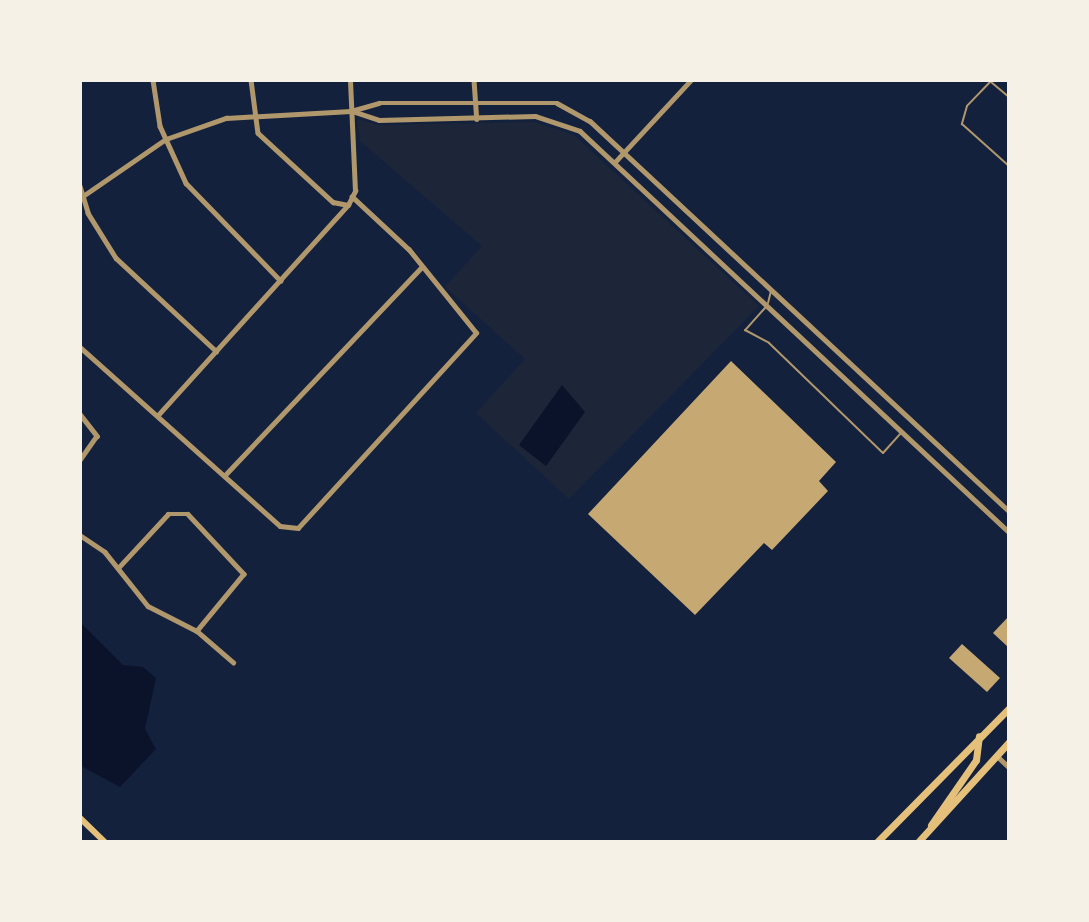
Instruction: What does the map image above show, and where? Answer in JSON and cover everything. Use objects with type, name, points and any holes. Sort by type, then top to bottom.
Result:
[{"type":"main road","points":[[877,842],[1009,708]]},
{"type":"main road","points":[[930,829],[976,760],[979,736]]},
{"type":"main road","points":[[918,842],[1009,742]]},
{"type":"main road","points":[[80,818],[105,842]]},
{"type":"street","points":[[153,80],[166,139],[201,203],[281,281]]},
{"type":"street","points":[[251,80],[254,116],[264,140],[333,202],[348,205]]},
{"type":"street","points":[[159,414],[348,205],[352,197],[350,80]]},
{"type":"street","points":[[474,80],[477,119]]},
{"type":"street","points":[[615,162],[691,80]]},
{"type":"street","points":[[82,198],[166,139],[226,118],[351,111],[379,103],[475,100],[557,103],[590,121],[1009,511]]},
{"type":"street","points":[[351,111],[379,120],[561,122],[615,162],[1009,532]]},
{"type":"street","points":[[80,186],[82,198],[116,258],[216,351]]},
{"type":"street","points":[[80,347],[159,414],[280,526],[304,523],[474,339],[471,320],[352,197]]},
{"type":"street","points":[[225,475],[422,267]]},
{"type":"street","points":[[80,414],[97,436],[80,460]]},
{"type":"street","points":[[119,567],[168,514],[188,514],[244,574],[197,631]]},
{"type":"street","points":[[80,535],[119,567],[148,606],[197,631],[233,662]]},
{"type":"street","points":[[996,756],[1009,767]]},
{"type":"lane","points":[[1009,97],[992,81],[968,106],[962,124],[1009,166]]},
{"type":"lane","points":[[771,291],[767,306],[745,330],[769,343],[883,453],[902,432]]},
{"type":"shaded area","points":[[357,119],[379,125],[534,122],[574,135],[759,306],[569,499],[476,413],[525,359],[445,287],[482,246],[360,141]]},
{"type":"shaded area","points":[[562,385],[585,412],[546,466],[519,445]]},
{"type":"shaded area","points":[[81,623],[123,665],[143,667],[156,678],[145,729],[156,749],[120,787],[81,766]]},
{"type":"building","points":[[731,361],[836,462],[819,481],[828,491],[772,550],[764,543],[695,615],[588,514]]},
{"type":"building","points":[[1009,616],[1009,648],[993,633]]},
{"type":"building","points":[[962,644],[1000,678],[987,692],[949,658]]}]
